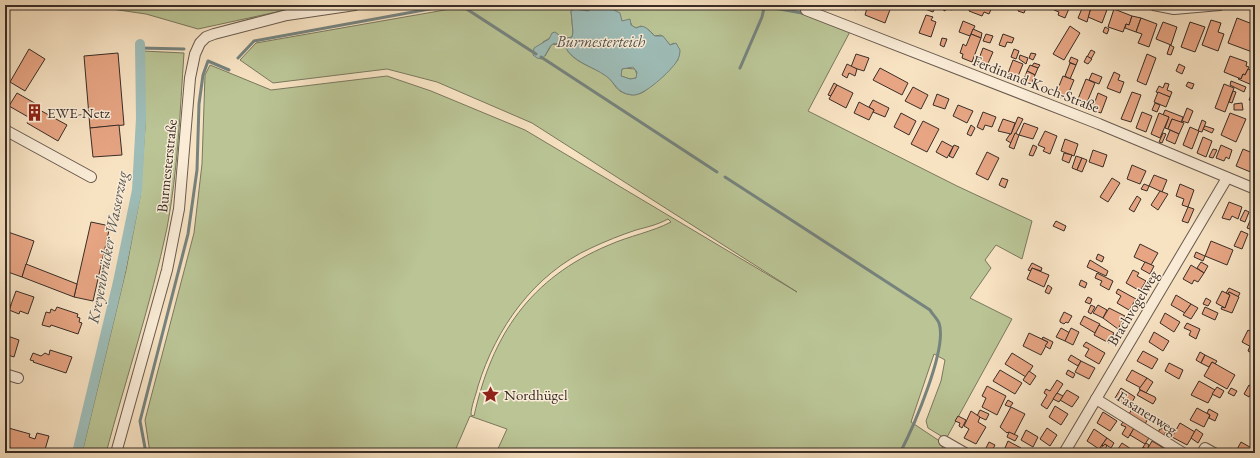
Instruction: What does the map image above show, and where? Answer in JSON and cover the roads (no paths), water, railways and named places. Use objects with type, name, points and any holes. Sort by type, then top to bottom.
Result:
[{"type":"street","name":"Burmesterstraße","points":[[118,451],[172,247],[179,209],[190,78],[195,54],[200,43],[206,37],[214,34],[287,15],[355,5]]},
{"type":"street","points":[[1154,5],[1174,9],[1220,5]]},
{"type":"street","name":"Ferdinand-Koch-Straße","points":[[806,10],[1098,124],[1227,178],[1255,188]]},
{"type":"street","points":[[5,130],[91,177]]},
{"type":"street","name":"Brachvogelweg","points":[[1064,453],[1227,178]]},
{"type":"street","points":[[5,374],[18,378]]},
{"type":"street","name":"Fasanenweg","points":[[1096,399],[1183,453]]},
{"type":"street","points":[[944,441],[965,453]]},
{"type":"street","points":[[1202,453],[1205,448],[1214,453]]},
{"type":"water","name":"Burmesterteich","points":[[595,7],[606,9],[608,7],[620,13],[622,21],[630,19],[631,25],[636,28],[642,26],[645,27],[655,36],[663,36],[670,45],[676,43],[680,50],[678,60],[669,71],[649,88],[637,95],[632,95],[619,90],[601,72],[577,60],[565,46],[556,43],[553,44],[550,46],[542,59],[533,55],[534,48],[549,39],[552,33],[555,32],[564,39],[572,37],[571,11],[574,9],[588,11]],"holes":[[[633,67],[637,72],[636,78],[630,79],[621,76],[622,69]]]},
{"type":"waterway","points":[[238,58],[254,41],[435,8],[478,5]]},
{"type":"waterway","points":[[740,68],[762,17],[764,8],[757,5]]},
{"type":"waterway","points":[[462,6],[536,54]]},
{"type":"waterway","points":[[774,8],[802,13]]},
{"type":"waterway","name":"Kreyenbrücker Wasserzug","points":[[77,453],[118,282],[137,190],[141,118],[140,44]]},
{"type":"waterway","points":[[140,48],[184,49]]},
{"type":"waterway","points":[[541,57],[717,172]]},
{"type":"waterway","points":[[146,453],[140,421],[188,234],[197,170],[199,104],[203,75],[208,61],[229,70]]},
{"type":"waterway","points":[[725,177],[930,310],[937,319],[939,323],[940,335],[939,350],[934,369],[913,426],[900,453]]},
{"type":"place","name":"EWE-Netz","points":[[34,113]]},
{"type":"place","name":"Nordhügel","points":[[491,395]]}]
